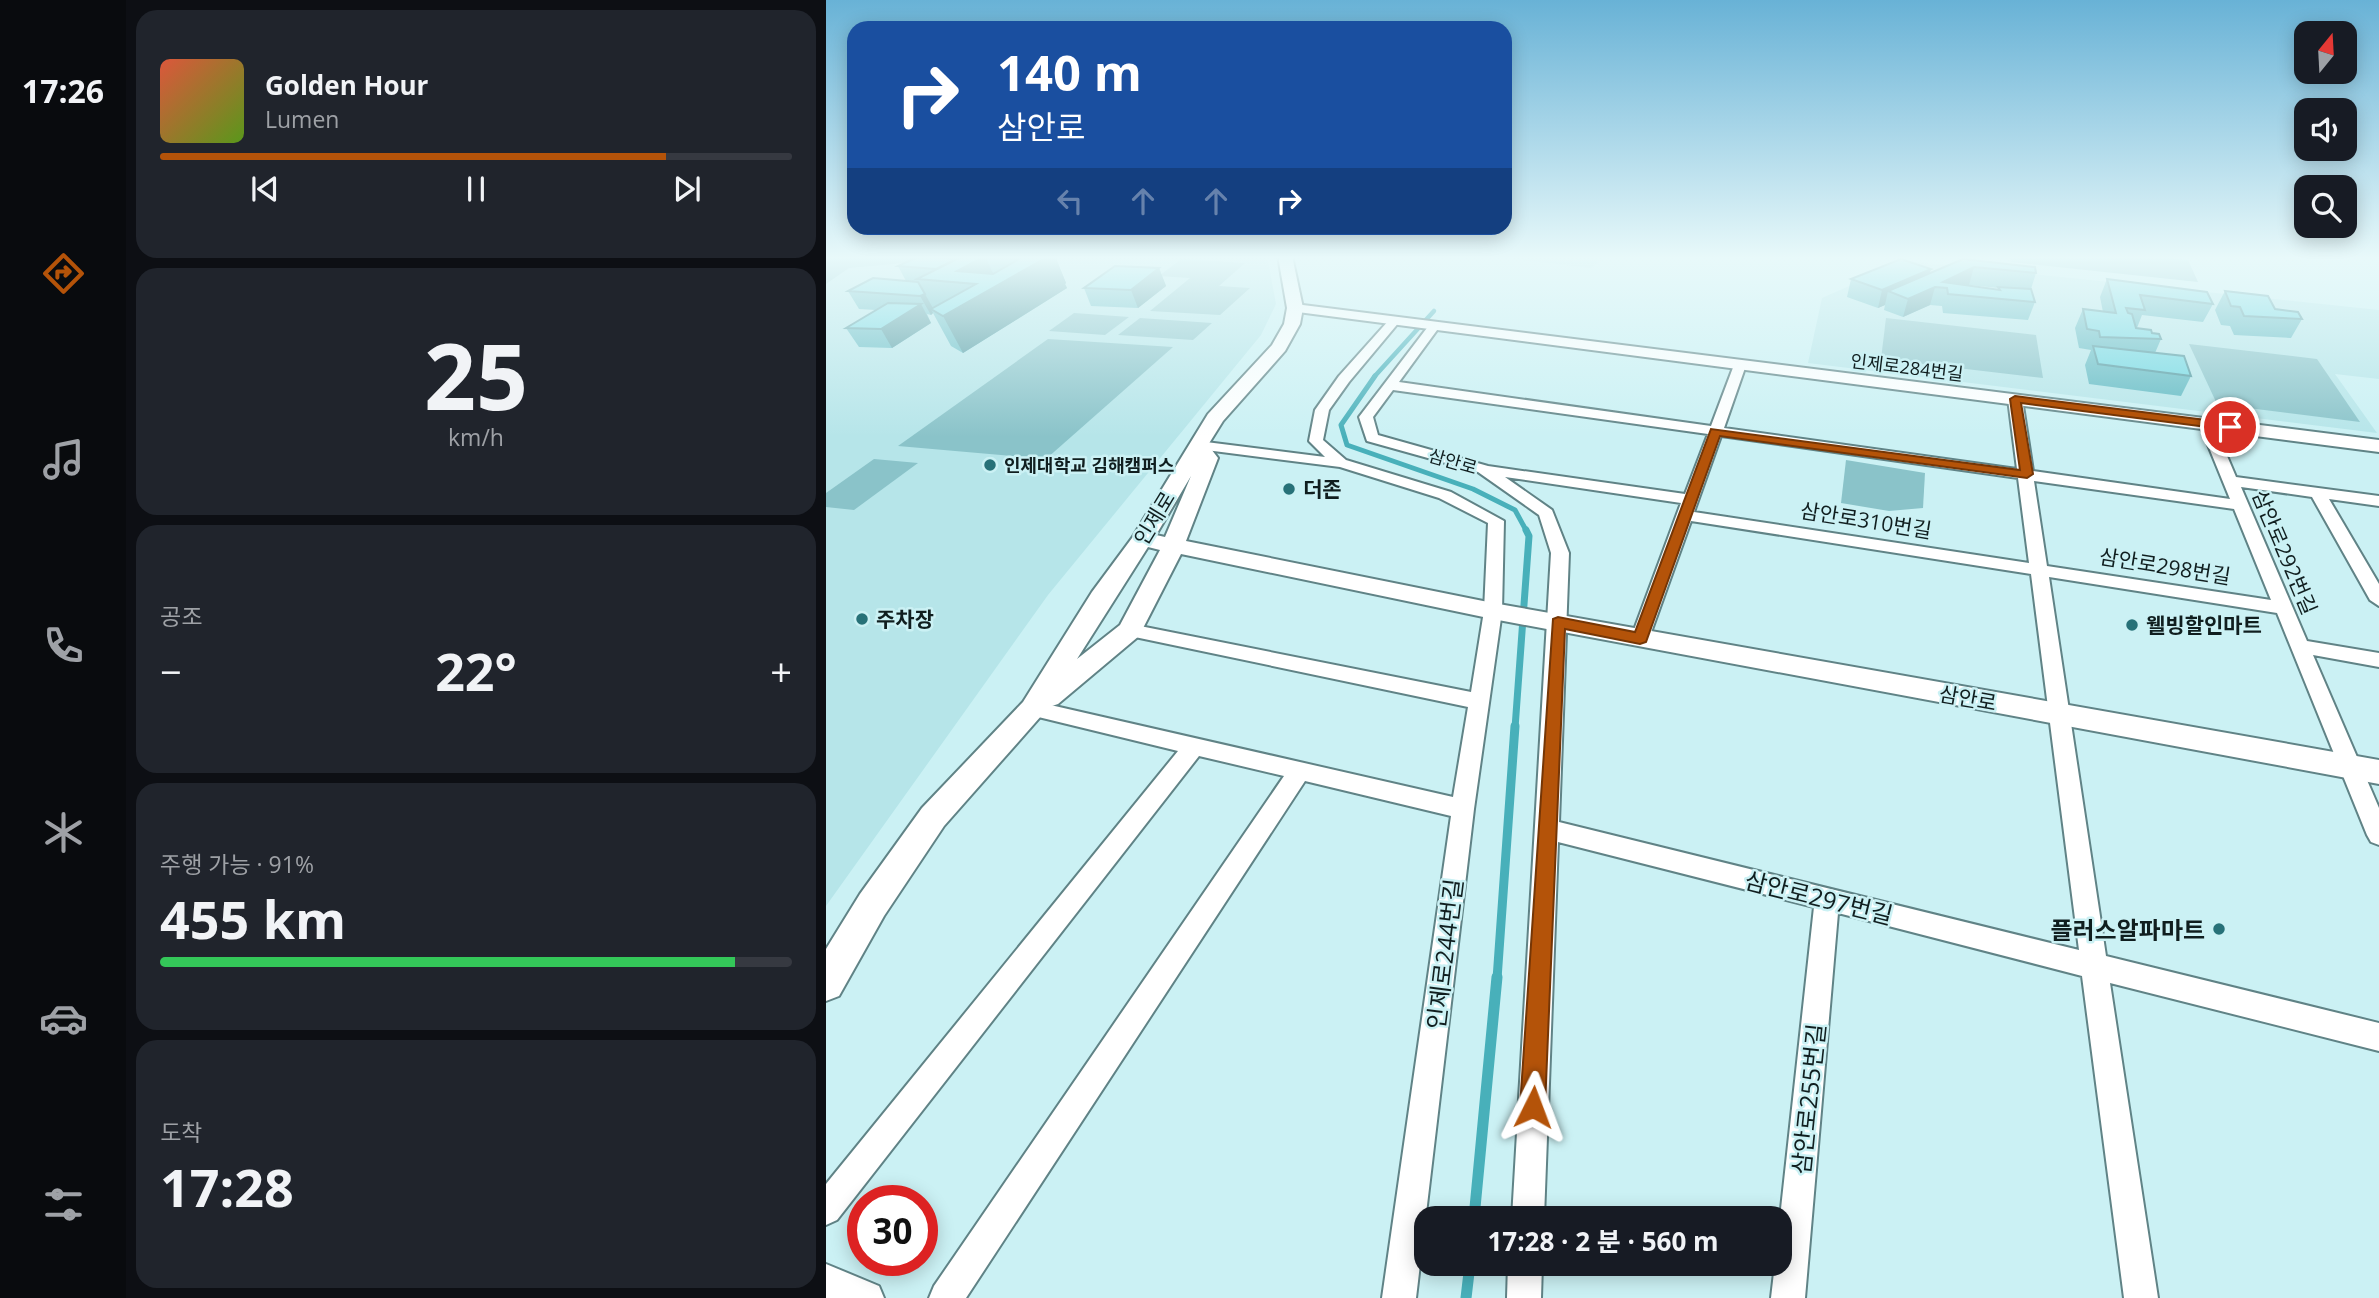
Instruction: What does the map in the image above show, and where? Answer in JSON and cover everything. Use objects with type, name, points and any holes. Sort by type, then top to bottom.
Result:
[{"type":"main road","name":"인제로","points":[[826,983],[872,905],[933,817],[1033,709],[1101,598],[1142,539],[1215,418],[1279,347],[1293,317]]},
{"type":"main road","points":[[1033,709],[1130,630],[1173,546],[1208,458],[1198,445]]},
{"type":"main road","points":[[1142,539],[1553,622]]},
{"type":"main road","name":"삼안로","points":[[1553,622],[2379,772]]},
{"type":"street","points":[[1359,317],[1400,322]]},
{"type":"street","name":"인제로284번길","points":[[1400,322],[2379,446]]},
{"type":"street","name":"삼안로","points":[[1400,322],[1344,379],[1322,410],[1316,440],[1341,463],[1445,495],[1496,521],[1497,612]]},
{"type":"street","name":"삼안로","points":[[1432,326],[1366,417],[1372,438],[1483,469],[1546,513],[1560,553],[1553,622]]},
{"type":"street","points":[[1640,638],[1740,365]]},
{"type":"street","points":[[1389,384],[2240,505]]},
{"type":"street","points":[[2015,399],[2141,1298]]},
{"type":"street","points":[[2206,423],[2230,481]]},
{"type":"street","points":[[1198,445],[1341,463]]},
{"type":"street","name":"삼안로310번길","points":[[1483,469],[2040,570]]},
{"type":"street","name":"삼안로292번길","points":[[2230,481],[2379,501]]},
{"type":"street","name":"삼안로292번길","points":[[2230,481],[2379,835]]},
{"type":"street","points":[[2318,493],[2379,600]]},
{"type":"street","name":"삼안로298번길","points":[[2040,570],[2283,608]]},
{"type":"street","name":"인제로244번길","points":[[1399,1298],[1478,701],[1497,612]]},
{"type":"street","points":[[1529,1206],[1553,622]]},
{"type":"street","points":[[1130,630],[1478,701]]},
{"type":"street","name":"삼안로292번길","points":[[2299,646],[2379,660]]},
{"type":"street","points":[[1033,709],[1463,809]]},
{"type":"street","points":[[826,1209],[1195,746]]},
{"type":"street","points":[[946,1298],[1300,771]]},
{"type":"street","name":"삼안로297번길","points":[[1546,829],[2379,1037]]},
{"type":"street","name":"삼안로255번길","points":[[1788,1298],[1827,899]]},
{"type":"street","points":[[1524,1298],[1525,1276]]},
{"type":"street","points":[[826,1281],[867,1298]]},
{"type":"shaded area","name":"인제대학교 김해캠퍼스","points":[[826,317],[1270,317],[1261,335],[1048,595],[826,906]]},
{"type":"shaded area","points":[[1069,317],[1129,317],[1105,335],[1049,331]]},
{"type":"shaded area","points":[[1818,317],[2379,317],[2379,379],[2335,374],[2377,433],[1808,363]]},
{"type":"shaded area","points":[[1140,318],[1212,323],[1193,340],[1118,335]]},
{"type":"shaded area","points":[[1886,318],[2036,335],[2043,378],[1881,359]]},
{"type":"shaded area","points":[[1048,339],[1173,347],[1046,459],[898,446]]},
{"type":"shaded area","points":[[2189,344],[2317,359],[2360,422],[2217,404]]},
{"type":"shaded area","points":[[874,459],[918,463],[854,510],[826,507],[826,493]]},
{"type":"shaded area","points":[[1846,460],[1925,473],[1923,508],[1889,511],[1841,503]]},
{"type":"building","points":[[865,317],[901,317],[881,329],[846,328]]},
{"type":"building","points":[[2085,317],[2133,317],[2136,328],[2151,330],[2152,333],[2159,334],[2161,339],[2100,337],[2099,331],[2087,329]]},
{"type":"building","points":[[2255,317],[2301,317],[2302,319]]},
{"type":"building","points":[[2093,346],[2184,356],[2191,376],[2098,364]]},
{"type":"waterway","points":[[1374,377],[1429,317]]},
{"type":"waterway","points":[[1375,376],[1341,425],[1347,445],[1473,489],[1515,510],[1527,532]]},
{"type":"waterway","points":[[1515,728],[1529,536],[1527,532]]},
{"type":"waterway","points":[[1497,979],[1515,726]]},
{"type":"waterway","points":[[1475,1206],[1497,977]]},
{"type":"waterway","points":[[1466,1298],[1469,1276]]},
{"type":"place","name":"인제대학교 김해캠퍼스","points":[[990,465]]},
{"type":"place","name":"더존","points":[[1289,489]]},
{"type":"place","name":"주차장","points":[[862,619]]},
{"type":"place","name":"웰빙할인마트","points":[[2132,625]]},
{"type":"place","name":"플러스알파마트","points":[[2219,929]]},
{"type":"route","points":[[1533,1107],[1558,623],[1640,638],[1716,431],[2027,474],[2015,399],[2230,427]]}]
